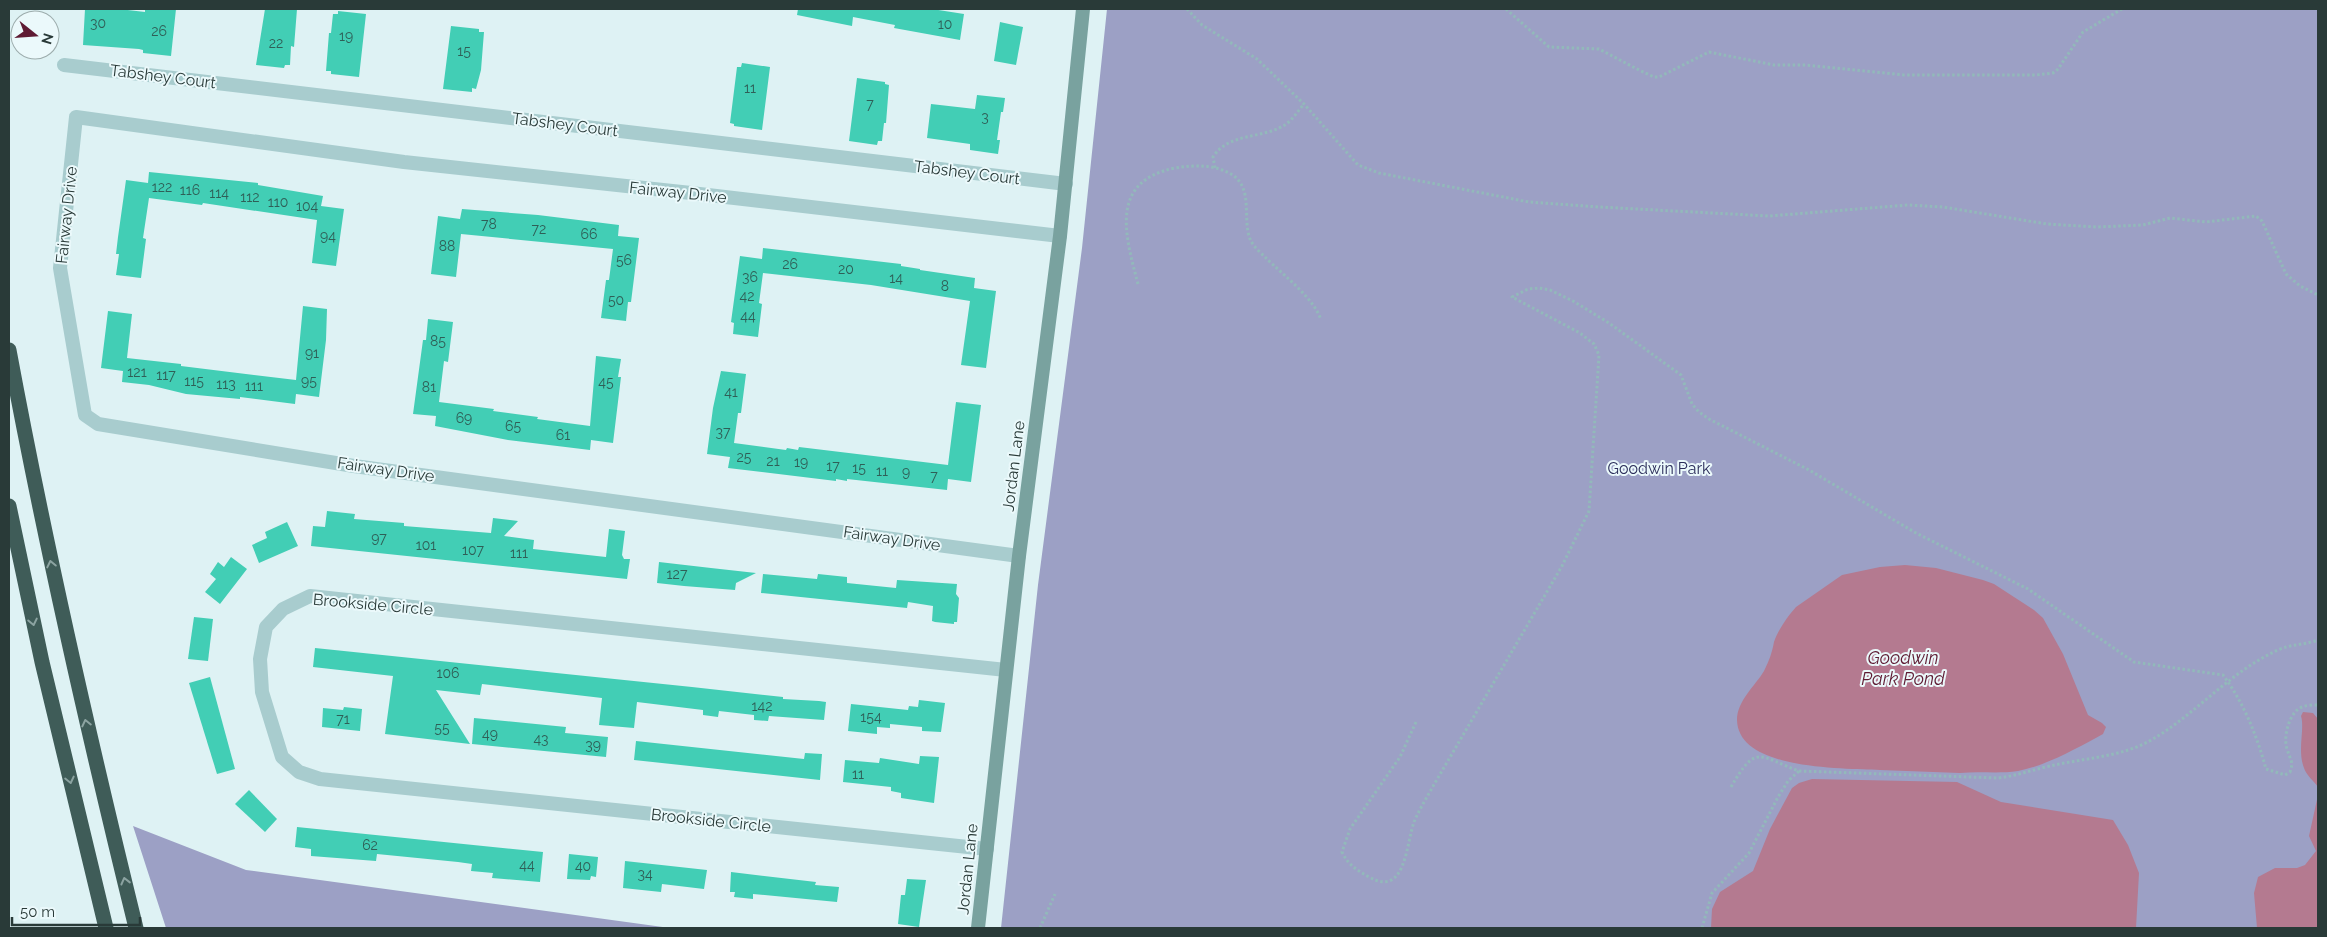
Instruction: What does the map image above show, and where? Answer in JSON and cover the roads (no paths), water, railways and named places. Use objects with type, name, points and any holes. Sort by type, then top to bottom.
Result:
[{"type":"highway","points":[[9,350],[33,479],[72,660],[136,928]]},
{"type":"highway","points":[[9,506],[44,670],[106,928]]},
{"type":"main road","name":"Jordan Lane","points":[[978,928],[1019,556],[1066,184],[1083,9]]},
{"type":"street","name":"Tabshey Court","points":[[64,64],[1066,184]]},
{"type":"street","name":"Fairway Drive","points":[[1019,556],[354,466],[98,424],[85,415],[60,268],[76,117],[404,162],[1060,236]]},
{"type":"street","name":"Brookside Circle","points":[[986,849],[320,779],[299,772],[282,757],[262,692],[260,659],[266,627],[283,609],[310,596],[1006,670]]},
{"type":"water","name":"Goodwin Park Pond","points":[[1905,565],[1936,568],[1983,580],[1994,584],[2034,610],[2043,618],[2063,654],[2088,715],[2106,727],[2103,734],[2062,756],[2040,765],[2018,771],[2003,772],[1960,773],[1820,767],[1774,758],[1755,749],[1742,737],[1737,720],[1740,706],[1764,671],[1778,633],[1796,607],[1842,575],[1880,567]]},
{"type":"water","points":[[2303,712],[2313,713],[2318,719],[2318,787],[2306,773],[2302,761],[2301,716]]},
{"type":"water","points":[[1812,779],[1957,782],[2001,802],[2113,820],[2128,845],[2139,873],[2136,928],[1711,928],[1712,909],[1720,892],[1753,871],[1770,829],[1792,788],[1799,783]]},
{"type":"water","points":[[2318,795],[2318,928],[2257,928],[2254,893],[2258,877],[2275,868],[2297,868],[2305,865],[2316,851],[2309,836]]},
{"type":"park label","name":"Goodwin Park","points":[[1659,468]]}]
